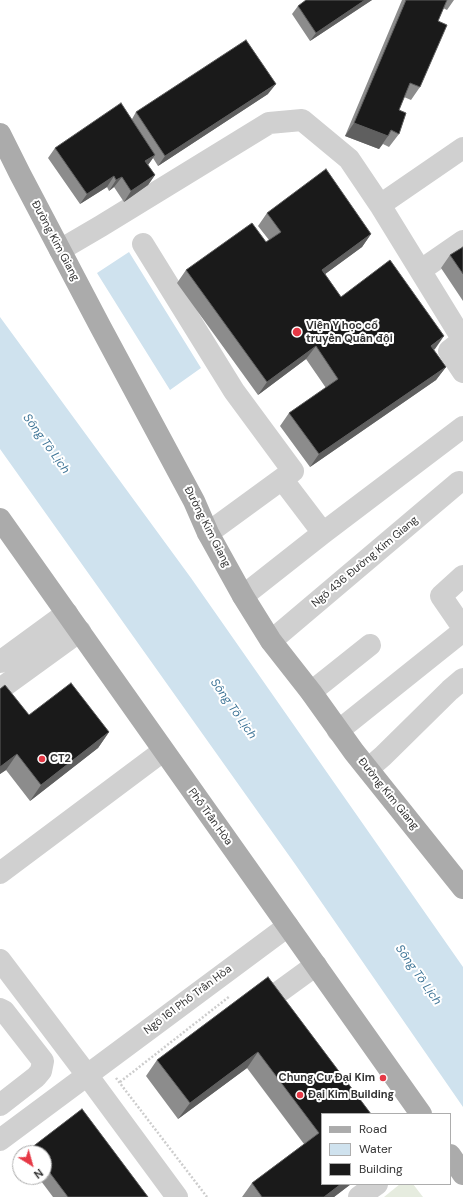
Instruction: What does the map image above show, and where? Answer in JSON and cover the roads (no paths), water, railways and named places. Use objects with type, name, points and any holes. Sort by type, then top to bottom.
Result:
[{"type":"main road","name":"Đường Kim Giang","points":[[0,134],[194,501],[208,533],[243,596],[271,641],[311,692],[338,731],[463,888]]},
{"type":"main road","name":"Phố Trần Hòa","points":[[0,519],[420,1113]]},
{"type":"main road","points":[[451,1156],[463,1174]]},
{"type":"street","points":[[60,250],[269,123],[302,120],[350,159],[380,205],[463,340],[449,350],[463,372]]},
{"type":"street","points":[[380,205],[463,148]]},
{"type":"street","points":[[421,270],[463,241]]},
{"type":"street","points":[[143,244],[234,391],[293,471],[208,533]]},
{"type":"street","points":[[243,596],[323,533],[463,427]]},
{"type":"street","points":[[282,479],[323,533]]},
{"type":"street","name":"Ngõ 436 Đường Kim Giang","points":[[271,641],[459,482]]},
{"type":"street","points":[[338,731],[463,630],[441,596],[463,576]]},
{"type":"street","points":[[0,662],[67,613]]},
{"type":"street","points":[[0,689],[80,631]]},
{"type":"street","points":[[311,692],[370,646]]},
{"type":"street","points":[[368,769],[463,679]]},
{"type":"street","points":[[0,872],[163,751]]},
{"type":"street","name":"Ngõ 161 Phố Trần Hòa","points":[[0,1140],[288,926]]},
{"type":"street","points":[[0,960],[178,1197]]},
{"type":"street","points":[[272,997],[316,965]]},
{"type":"street","points":[[0,1009],[4,1011],[43,1061],[41,1071],[36,1077],[0,1105]]},
{"type":"street","points":[[0,1019],[3,1024],[4,1031],[0,1035]]},
{"type":"street","points":[[359,1197],[376,1185]]},
{"type":"water","points":[[129,252],[201,368],[170,390],[97,273]]},
{"type":"water","name":"Sông Tô Lịch","points":[[0,317],[191,578],[463,967],[463,1107],[295,864],[0,449]]},
{"type":"place","name":"Viện Y học cổ truyền Quân đội","points":[[297,332]]},
{"type":"place","name":"CT2","points":[[42,759]]},
{"type":"place","name":"Chung Cư Đại Kim","points":[[383,1078]]},
{"type":"place","name":"Đại Kim Building","points":[[300,1095]]}]
